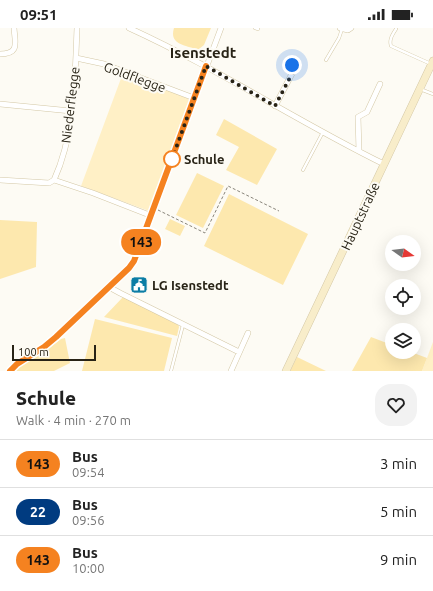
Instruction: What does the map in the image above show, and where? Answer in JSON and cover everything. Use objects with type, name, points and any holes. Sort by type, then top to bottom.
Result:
[{"type":"main road","name":"Hauptstraße","points":[[286,371],[432,62]]},
{"type":"street","points":[[0,54],[9,54],[13,52],[15,48],[14,28]]},
{"type":"street","name":"Niederflegge","points":[[54,180],[66,145],[71,112],[77,28]]},
{"type":"street","points":[[129,28],[136,29],[206,66],[275,106],[384,164]]},
{"type":"street","points":[[10,371],[17,364],[44,347],[56,337],[110,287],[134,261],[221,28]]},
{"type":"street","points":[[341,29],[348,30],[351,28]]},
{"type":"street","name":"Goldflegge","points":[[76,58],[104,64],[194,98]]},
{"type":"street","points":[[275,106],[295,68],[292,65]]},
{"type":"street","points":[[359,151],[358,117],[368,112],[380,84]]},
{"type":"street","points":[[0,104],[71,112]]},
{"type":"street","points":[[0,180],[49,182],[54,180],[93,193],[152,216]]},
{"type":"street","points":[[110,287],[239,352]]},
{"type":"street","points":[[231,371],[248,333]]},
{"type":"lane","points":[[326,60],[339,38],[341,29]]},
{"type":"lane","points":[[396,29],[391,38],[391,46],[432,62]]},
{"type":"lane","points":[[420,89],[433,94]]},
{"type":"lane","points":[[303,170],[323,132]]},
{"type":"lane","points":[[171,371],[183,324]]},
{"type":"path","points":[[154,208],[205,233],[228,186],[279,211]]},
{"type":"shaded area","points":[[174,28],[211,28],[204,45],[199,49],[196,49],[182,45],[176,41],[173,33]]},
{"type":"shaded area","points":[[123,73],[189,100],[149,211],[81,186]]},
{"type":"shaded area","points":[[224,119],[277,149],[257,185],[226,170],[239,147],[216,135]]},
{"type":"shaded area","points":[[197,173],[224,186],[203,228],[176,215]]},
{"type":"shaded area","points":[[229,194],[308,234],[283,285],[204,246]]},
{"type":"shaded area","points":[[170,219],[185,226],[180,236],[165,229]]},
{"type":"shaded area","points":[[0,220],[37,222],[36,267],[0,279]]},
{"type":"shaded area","points":[[123,297],[178,324],[179,327],[177,336],[104,317]]},
{"type":"shaded area","points":[[95,319],[172,338],[164,371],[82,371]]},
{"type":"shaded area","points":[[371,337],[385,342],[385,359],[421,359],[421,356],[427,358],[422,371],[352,371]]},
{"type":"shaded area","points":[[65,338],[70,363],[54,371],[16,371],[18,366]]},
{"type":"shaded area","points":[[433,342],[433,371],[422,371],[427,358]]},
{"type":"shaded area","points":[[297,357],[326,371],[290,371]]},
{"type":"bus line","name":"143","points":[[10,371],[11,368],[44,347],[56,337],[129,268],[134,261],[152,216],[206,66]]},
{"type":"place","name":"Schule","points":[[172,159]]},
{"type":"place","name":"LG Isenstedt","points":[[139,285]]},
{"type":"district","name":"Isenstedt","points":[[203,53]]},
{"type":"route","points":[[172,159],[206,66],[275,106],[295,68],[292,65]]}]
